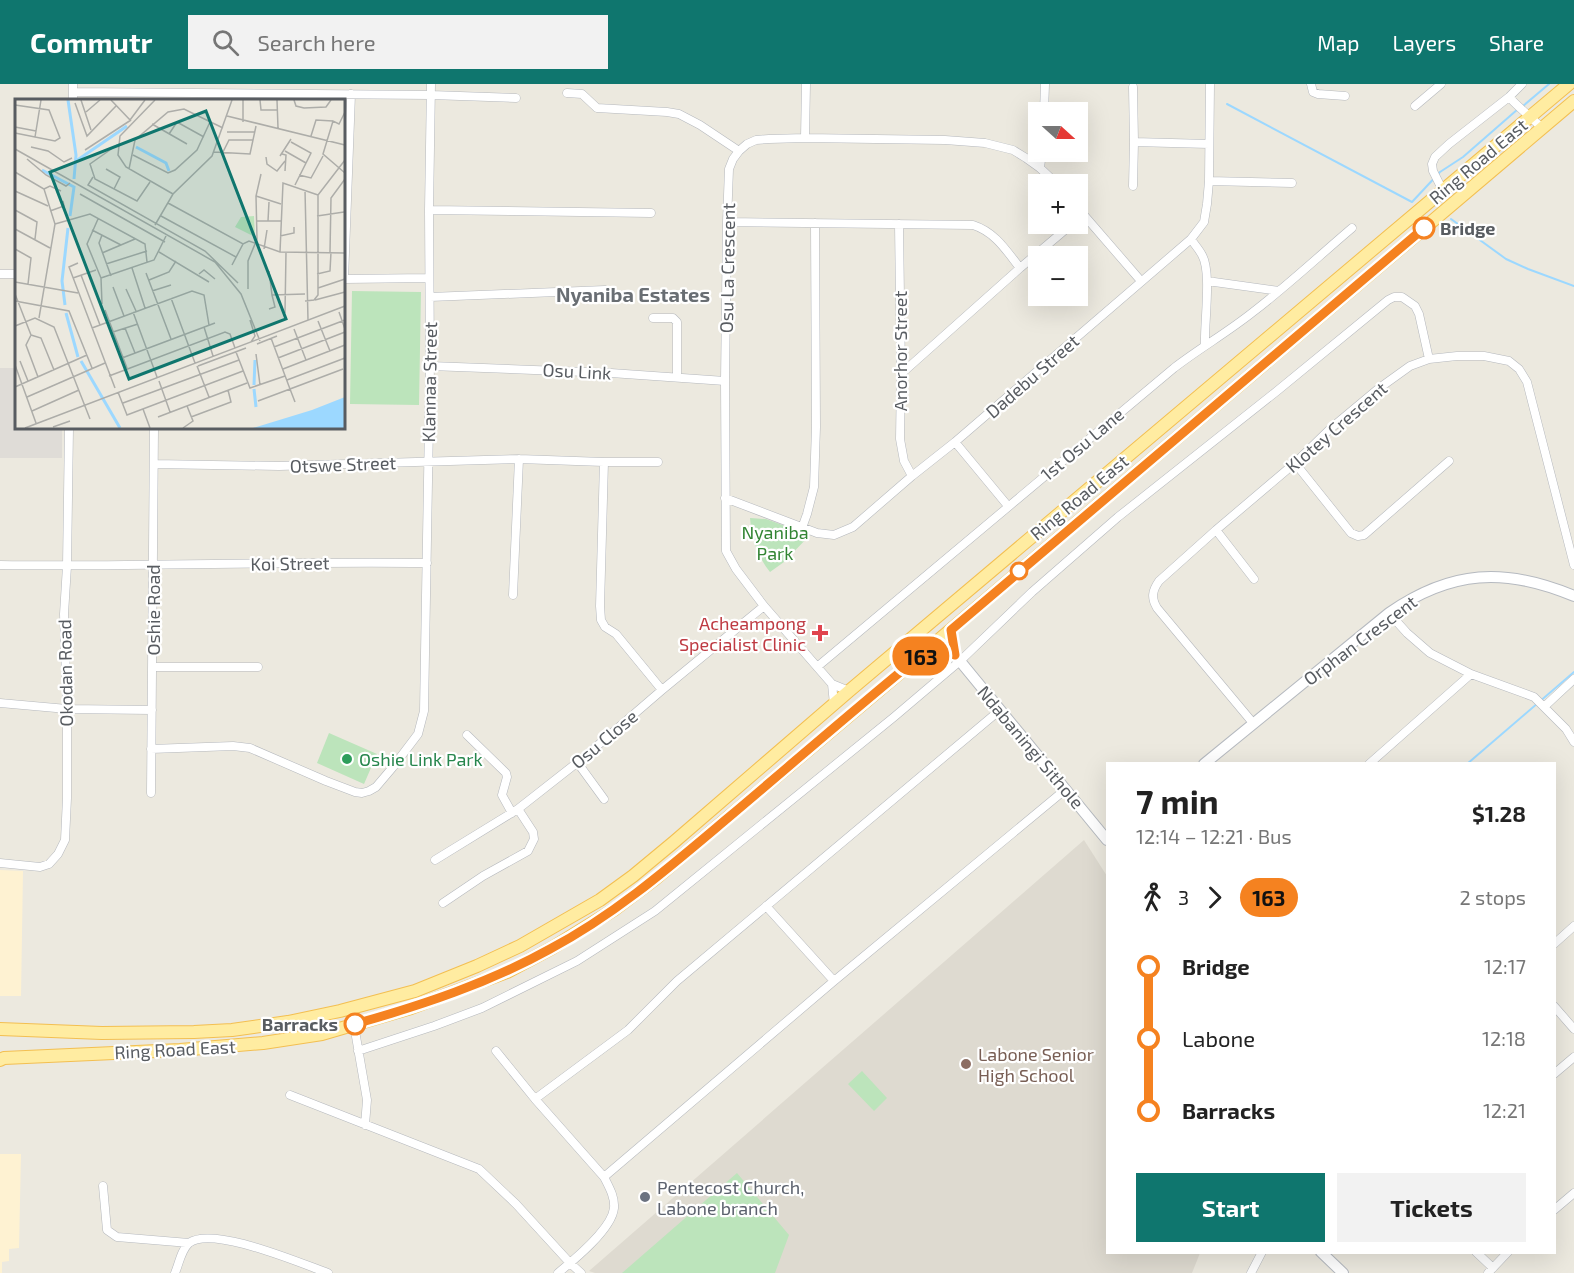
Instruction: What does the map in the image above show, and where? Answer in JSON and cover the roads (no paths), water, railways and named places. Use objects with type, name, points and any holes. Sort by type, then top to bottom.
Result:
[{"type":"main road","name":"Ring Road East","points":[[1,1031],[194,1032],[232,1030],[288,1022],[396,997],[437,983],[538,936],[616,889],[1314,298],[1523,111],[1569,84]]},
{"type":"main road","name":"Ring Road East","points":[[1,1057],[180,1050],[270,1043],[322,1034],[411,1008],[507,972],[552,948],[615,909],[669,867],[1574,101]]},
{"type":"main road","points":[[1314,298],[1325,311]]},
{"type":"main road","points":[[477,966],[483,972],[484,980]]},
{"type":"street","name":"Klannaa Street","points":[[151,749],[233,746],[250,748],[296,769],[362,793],[369,791],[382,780],[418,734],[424,711],[425,679],[430,366],[431,84]]},
{"type":"street","points":[[805,138],[806,84]]},
{"type":"street","points":[[1044,102],[1045,84]]},
{"type":"street","name":"Dadebu Street","points":[[725,498],[802,528],[834,535],[853,527],[955,442],[1191,239],[1204,222],[1209,181],[1210,84]]},
{"type":"street","points":[[1311,84],[1313,92],[1318,94],[1345,96]]},
{"type":"street","points":[[1415,106],[1441,84]]},
{"type":"street","points":[[1440,185],[1433,171],[1432,164],[1435,157],[1522,84]]},
{"type":"street","points":[[1133,87],[1133,186]]},
{"type":"street","points":[[73,92],[157,96],[351,94],[516,98]]},
{"type":"street","points":[[567,93],[582,94],[597,108],[679,114],[739,151],[756,140],[805,138],[945,140],[985,143],[1013,150],[1046,174]]},
{"type":"street","points":[[345,233],[351,94]]},
{"type":"street","points":[[1509,97],[1542,128]]},
{"type":"street","points":[[1134,142],[1209,144]]},
{"type":"street","name":"Osu La Crescent","points":[[739,151],[729,169],[727,222],[726,550],[736,569],[764,606],[817,667],[832,684],[849,691]]},
{"type":"street","points":[[1040,168],[1041,162]]},
{"type":"street","points":[[1209,181],[1292,183]]},
{"type":"street","points":[[429,210],[651,213]]},
{"type":"street","points":[[727,222],[973,225],[989,232],[1000,242],[1020,268]]},
{"type":"street","points":[[802,528],[814,487],[815,223]]},
{"type":"street","name":"Anorhor Street","points":[[899,224],[900,439],[904,461],[912,476]]},
{"type":"street","points":[[1088,225],[1142,281]]},
{"type":"street","name":"1st Osu Lane","points":[[817,667],[1166,374],[1204,345],[1229,330],[1279,291],[1352,228]]},
{"type":"street","points":[[901,374],[1060,234]]},
{"type":"street","points":[[1191,239],[1206,265],[1204,345]]},
{"type":"street","points":[[345,279],[429,279]]},
{"type":"street","points":[[1207,281],[1279,291]]},
{"type":"street","points":[[430,297],[605,290]]},
{"type":"street","points":[[358,1051],[482,1008],[577,960],[655,911],[894,717],[1118,517],[1277,392],[1388,300],[1401,297],[1415,306],[1419,314],[1429,359]]},
{"type":"street","points":[[653,318],[673,318],[677,322],[677,377]]},
{"type":"street","name":"Klotey Crescent","points":[[1253,723],[1181,639],[1153,601],[1154,589],[1216,530],[1295,463],[1330,429],[1378,388],[1410,366],[1429,359],[1484,356],[1509,361],[1519,369],[1527,382],[1574,564]]},
{"type":"street","name":"Osu Link","points":[[430,366],[725,381]]},
{"type":"street","name":"Okodan Road","points":[[0,863],[39,867],[49,864],[58,854],[65,840],[67,709],[64,614],[69,429]]},
{"type":"street","name":"Oshie Road","points":[[151,793],[154,429]]},
{"type":"street","points":[[955,442],[1008,506]]},
{"type":"street","points":[[513,595],[519,459]]},
{"type":"street","name":"Otswe Street","points":[[154,464],[279,466],[519,459],[658,462]]},
{"type":"street","points":[[1295,463],[1351,534],[1358,536],[1364,535],[1449,461]]},
{"type":"street","points":[[604,462],[601,620],[605,627],[616,634],[662,690]]},
{"type":"street","points":[[1216,530],[1254,579]]},
{"type":"street","name":"Koi Street","points":[[0,565],[427,563]]},
{"type":"street","name":"Orphan Crescent","points":[[1206,762],[1389,613],[1411,598],[1455,581],[1482,577],[1510,577],[1536,582],[1574,596]]},
{"type":"street","name":"Osu Close","points":[[435,860],[515,811],[764,606]]},
{"type":"street","points":[[1389,613],[1407,633],[1430,652],[1471,674],[1534,697],[1566,729],[1574,742]]},
{"type":"street","points":[[951,630],[958,658]]},
{"type":"street","points":[[921,655],[946,651],[958,658]]},
{"type":"street","name":"Ndabaningi Sithole","points":[[958,658],[1106,839]]},
{"type":"street","points":[[153,667],[258,667]]},
{"type":"street","points":[[1372,762],[1471,674]]},
{"type":"street","points":[[1545,706],[1574,679]]},
{"type":"street","points":[[832,684],[834,704]]},
{"type":"street","points":[[0,703],[67,709],[152,710]]},
{"type":"street","points":[[535,1099],[628,1030],[677,981],[1000,710]]},
{"type":"street","points":[[443,903],[483,876],[528,851],[534,839],[533,832],[502,795],[506,773],[466,735]]},
{"type":"street","points":[[577,762],[604,799]]},
{"type":"street","points":[[604,1177],[834,981],[1066,789]]},
{"type":"street","points":[[766,906],[834,981]]},
{"type":"street","points":[[1556,942],[1574,927]]},
{"type":"street","points":[[1556,1008],[1574,1029]]},
{"type":"street","points":[[354,1025],[367,1100],[365,1125]]},
{"type":"street","points":[[496,1051],[604,1177],[614,1200],[614,1210],[609,1224],[558,1273]]},
{"type":"street","points":[[1556,1072],[1574,1057]]},
{"type":"street","points":[[290,1095],[479,1169],[516,1204],[581,1273]]},
{"type":"street","points":[[103,1186],[106,1230],[117,1237],[189,1243],[218,1238],[260,1249],[328,1273]]},
{"type":"street","points":[[1556,1208],[1574,1193]]},
{"type":"street","points":[[176,1273],[189,1243]]},
{"type":"street","points":[[1252,1273],[1261,1254]]},
{"type":"street","points":[[1323,1254],[1343,1273]]},
{"type":"street","points":[[1478,1254],[1490,1270],[1506,1254]]},
{"type":"waterway","points":[[1523,106],[1549,84]]},
{"type":"waterway","points":[[1227,104],[1412,202],[1440,172],[1463,157],[1518,109]]},
{"type":"waterway","points":[[1451,219],[1506,259],[1574,286]]},
{"type":"waterway","points":[[1469,762],[1574,672]]},
{"type":"place","name":"Bridge","points":[[1424,228]]},
{"type":"place","name":"Acheampong Specialist Clinic","points":[[820,633]]},
{"type":"place","name":"Oshie Link Park","points":[[347,759]]},
{"type":"place","name":"Barracks","points":[[355,1024]]},
{"type":"place","name":"Labone Senior High School","points":[[966,1064]]},
{"type":"place","name":"Pentecost Church, Labone branch","points":[[645,1197]]},
{"type":"district","name":"Nyaniba Estates","points":[[633,294]]},
{"type":"park label","name":"Nyaniba Park","points":[[775,542]]}]
